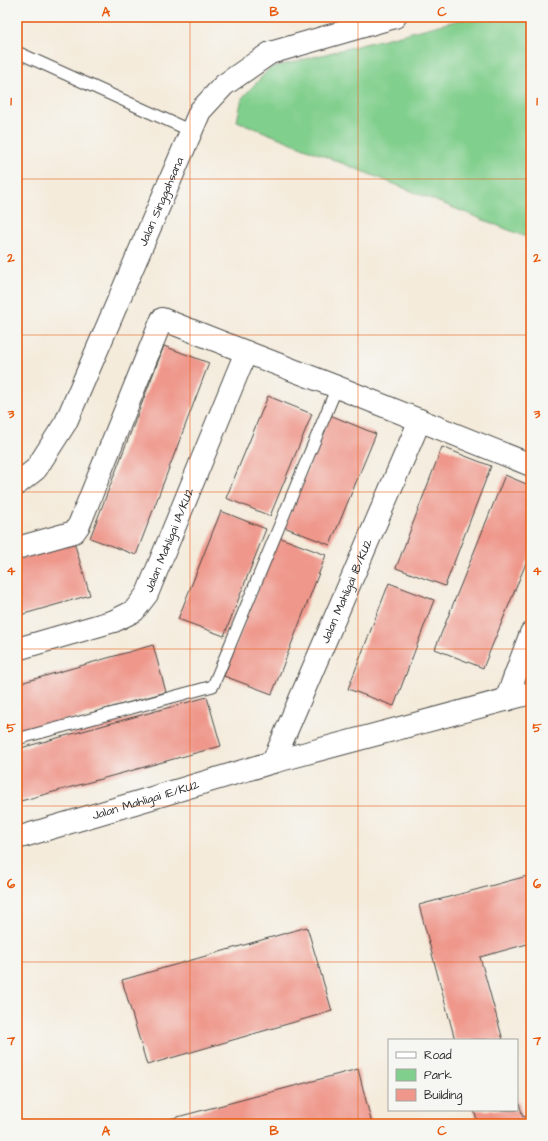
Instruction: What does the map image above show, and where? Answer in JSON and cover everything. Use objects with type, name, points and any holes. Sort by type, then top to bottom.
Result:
[{"type":"street","name":"Jalan Singgahsana","points":[[17,484],[36,469],[66,422],[200,111],[224,85],[270,53],[396,17]]},
{"type":"street","points":[[17,548],[74,532],[79,525],[162,319],[531,465]]},
{"type":"street","name":"Jalan Mahligai 1A/KU2","points":[[17,649],[114,620],[134,610],[147,594],[246,352]]},
{"type":"street","name":"Jalan Mahligai 1B/KU2","points":[[273,762],[420,420]]},
{"type":"street","points":[[506,700],[531,633]]},
{"type":"street","name":"Jalan Mahligai 1E/KU2","points":[[17,838],[273,762],[531,693]]},
{"type":"lane","points":[[17,52],[191,131]]},
{"type":"lane","points":[[17,739],[213,686],[337,387]]},
{"type":"green space","points":[[471,17],[531,17],[531,239],[237,121],[242,98],[270,68]]},
{"type":"building","points":[[164,346],[209,363],[136,555],[90,538]]},
{"type":"building","points":[[268,396],[312,414],[270,516],[226,498]]},
{"type":"building","points":[[330,415],[376,434],[330,545],[284,527]]},
{"type":"building","points":[[442,447],[491,466],[445,586],[396,568]]},
{"type":"building","points":[[505,475],[531,486],[531,551],[483,668],[435,649]]},
{"type":"building","points":[[221,511],[266,529],[224,636],[178,619]]},
{"type":"building","points":[[278,537],[326,555],[272,694],[224,676]]},
{"type":"building","points":[[74,542],[90,595],[17,616],[17,559]]},
{"type":"building","points":[[389,583],[434,600],[394,706],[348,689]]},
{"type":"building","points":[[153,645],[166,692],[17,734],[17,684]]},
{"type":"building","points":[[207,697],[221,746],[17,802],[17,749]]},
{"type":"building","points":[[531,875],[531,943],[480,957],[503,1039],[455,1039],[419,905]]},
{"type":"building","points":[[307,927],[332,1011],[147,1065],[122,980]]},
{"type":"building","points":[[17,1062],[21,1074],[17,1075]]},
{"type":"building","points":[[358,1069],[372,1124],[168,1124],[166,1120]]},
{"type":"building","points":[[518,1100],[523,1117],[531,1115],[531,1124],[478,1124],[474,1111],[518,1111]]}]
